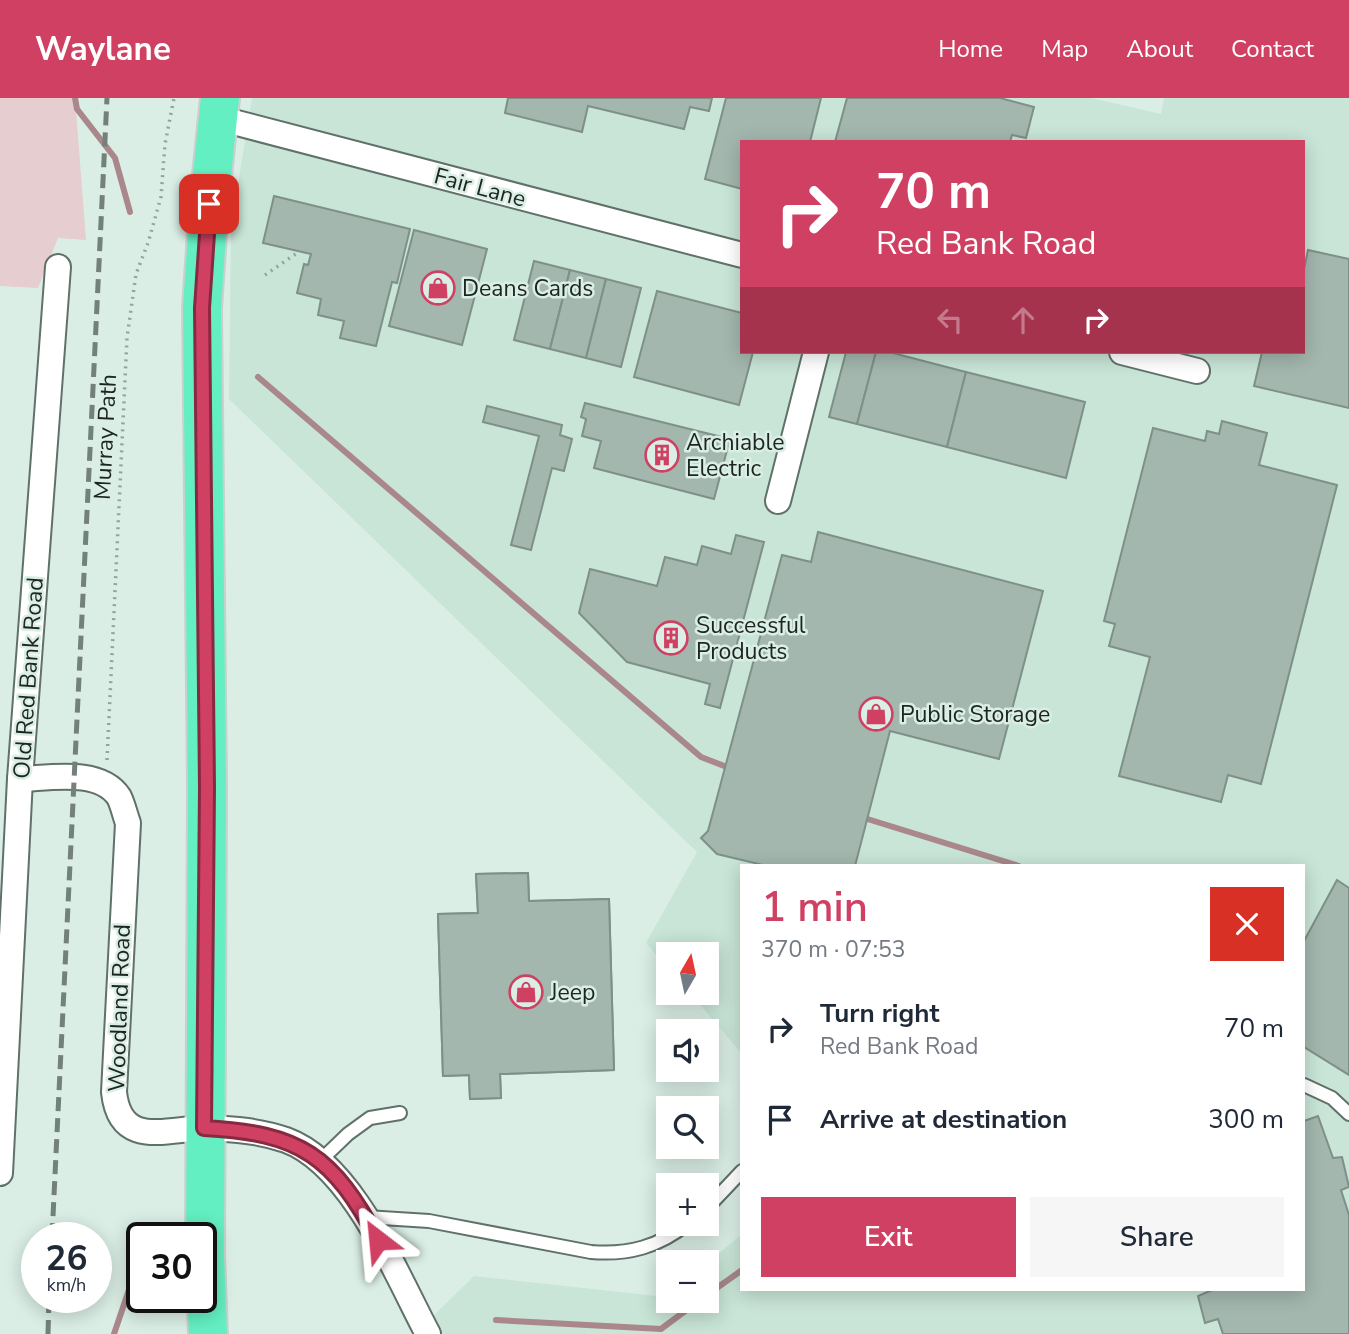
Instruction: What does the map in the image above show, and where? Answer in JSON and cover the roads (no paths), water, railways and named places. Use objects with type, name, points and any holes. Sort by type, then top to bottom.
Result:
[{"type":"highway","points":[[208,1334],[204,1128],[207,787],[202,308],[219,108]]},
{"type":"street","name":"Fair Lane","points":[[219,108],[740,254]]},
{"type":"street","name":"Old Red Bank Road","points":[[0,1173],[20,779],[58,267]]},
{"type":"street","points":[[778,502],[815,354]]},
{"type":"street","points":[[1130,354],[1197,371]]},
{"type":"street","name":"Woodland Road","points":[[20,779],[81,778],[103,783],[120,799],[128,823],[114,1092],[115,1105],[120,1116],[128,1125],[141,1131],[165,1133],[204,1128],[243,1130],[266,1135],[302,1147],[321,1160],[340,1181],[365,1217],[428,1334]]},
{"type":"lane","points":[[1305,1085],[1332,1098],[1349,1114]]},
{"type":"lane","points":[[321,1160],[348,1134],[370,1118],[400,1113]]},
{"type":"lane","points":[[719,1195],[740,1173]]},
{"type":"lane","points":[[365,1217],[429,1221],[591,1252],[615,1254],[637,1251],[668,1236]]},
{"type":"waterway","points":[[75,98],[77,109],[115,158],[130,212]]},
{"type":"waterway","points":[[258,377],[701,757],[732,769]]},
{"type":"waterway","points":[[861,817],[1013,864]]},
{"type":"waterway","points":[[719,1286],[740,1271]]},
{"type":"waterway","points":[[114,1334],[126,1298]]},
{"type":"waterway","points":[[496,1320],[661,1329],[683,1313]]},
{"type":"railway","points":[[53,1222],[107,98]]},
{"type":"railway","points":[[48,1334],[49,1313]]},
{"type":"place","name":"Deans Cards","points":[[438,288]]},
{"type":"place","name":"Archiable Electric","points":[[662,455]]},
{"type":"place","name":"Successful Products","points":[[671,638]]},
{"type":"place","name":"Public Storage","points":[[876,714]]},
{"type":"place","name":"Jeep","points":[[526,992]]}]
